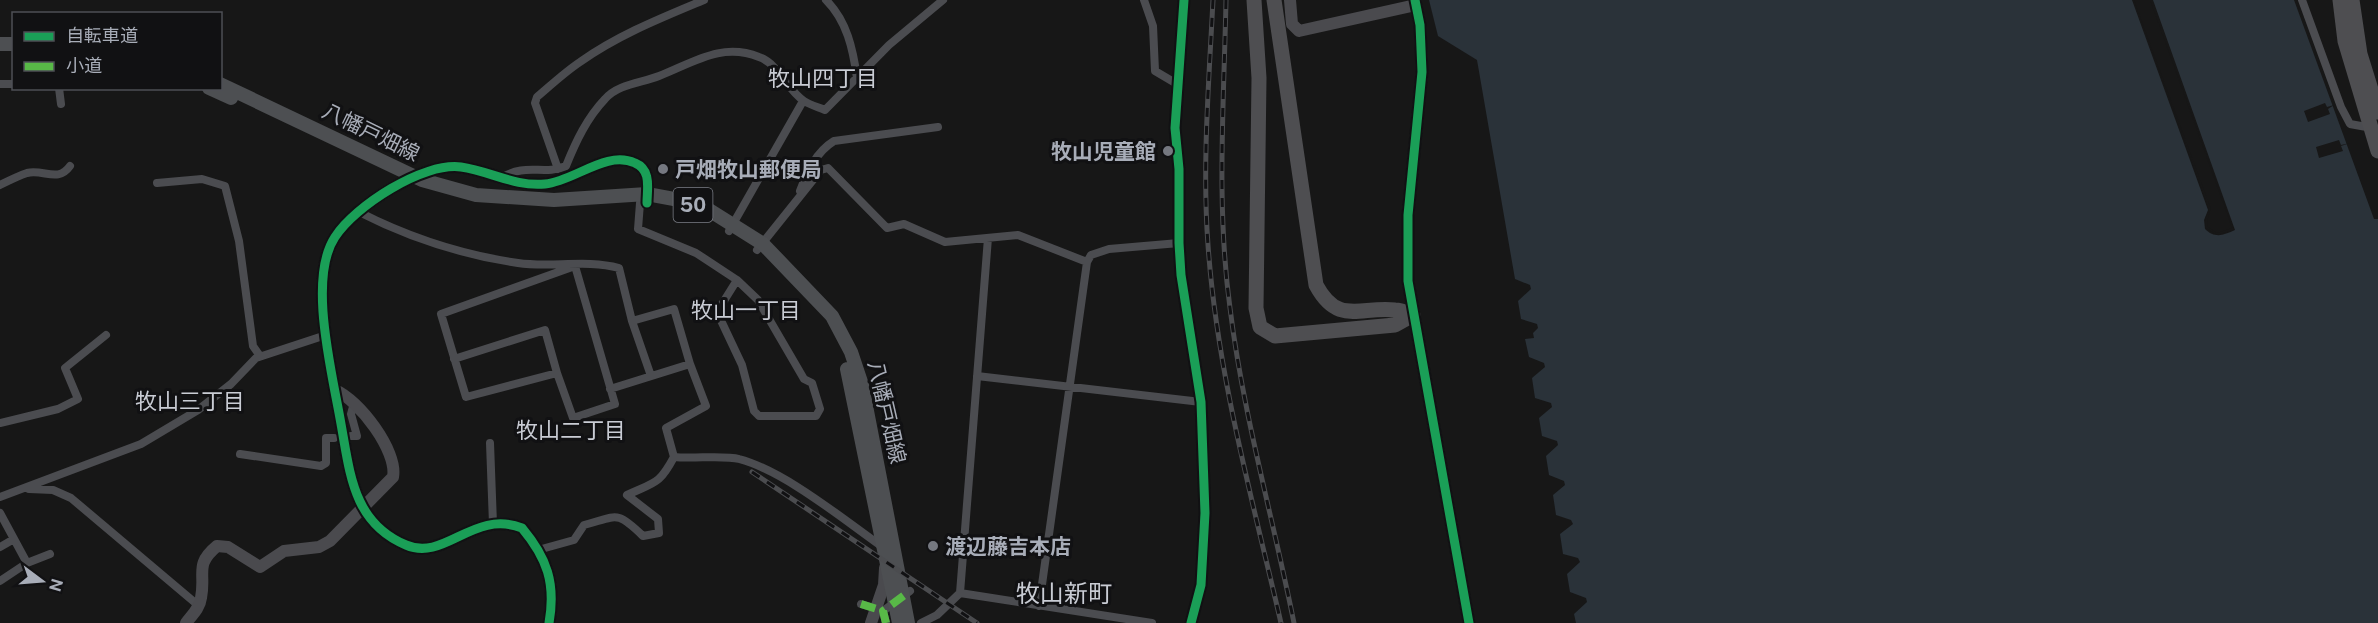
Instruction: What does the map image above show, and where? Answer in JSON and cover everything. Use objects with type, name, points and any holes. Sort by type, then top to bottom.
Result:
[{"type":"highway","points":[[1254,0],[1259,78],[1256,308],[1260,327],[1275,336],[1395,325],[1413,315]]},
{"type":"highway","points":[[1274,0],[1316,285],[1326,301],[1343,311],[1362,313],[1394,310],[1413,315]]},
{"type":"highway","points":[[2340,0],[2345,40],[2375,128],[2378,151]]},
{"type":"highway","points":[[2352,0],[2361,54],[2378,112]]},
{"type":"main road","name":"八幡戸畑線","points":[[222,85],[422,180],[476,195],[554,200],[645,200],[731,228],[760,247],[832,316],[851,352],[862,385],[908,623]]},
{"type":"main road","name":"八幡戸畑線","points":[[214,90],[419,188],[475,203],[555,209],[645,200]]},
{"type":"main road","name":"八幡戸畑線","points":[[760,247],[824,320],[842,354],[852,386],[898,623]]},
{"type":"street","points":[[558,169],[535,103],[537,97],[578,63],[633,29],[704,0]]},
{"type":"street","points":[[826,0],[836,9],[853,47],[857,78]]},
{"type":"street","points":[[501,178],[516,169],[558,169],[566,166],[580,131],[606,97],[619,89],[658,76],[695,58],[725,51],[740,51],[762,57],[803,101],[825,110],[889,45],[944,0]]},
{"type":"street","points":[[1144,0],[1154,26],[1155,71],[1177,84]]},
{"type":"street","points":[[1184,0],[1175,128],[1179,169],[1179,243],[1181,275],[1201,402],[1205,513],[1203,564],[1191,623]]},
{"type":"street","points":[[1290,0],[1292,24],[1299,31],[1415,2],[1422,50],[1422,72],[1407,248],[1408,281],[1468,623]]},
{"type":"street","points":[[2302,0],[2340,107],[2350,124],[2375,128]]},
{"type":"street","points":[[59,90],[61,104]]},
{"type":"street","points":[[731,228],[803,101]]},
{"type":"street","points":[[797,197],[812,165],[824,147],[834,141],[938,127]]},
{"type":"street","points":[[549,623],[551,578],[538,550],[522,528],[511,524],[480,525],[438,546],[422,550],[405,545],[378,529],[362,508],[350,477],[326,335],[323,265],[334,238],[359,212],[399,183],[418,174],[460,166],[522,184],[546,184],[576,177],[605,162],[622,159],[638,164],[647,174],[645,200],[638,230],[696,253],[737,280],[758,300],[804,379],[812,383],[820,409],[816,416],[759,416],[754,411],[742,365],[717,312],[737,280]]},
{"type":"street","points":[[0,185],[26,173],[40,172],[50,176],[65,174],[70,166]]},
{"type":"street","points":[[760,247],[797,197],[821,170],[828,168],[886,228],[904,224],[945,243],[1018,235],[1087,262]]},
{"type":"street","points":[[157,183],[202,179],[225,186],[239,241],[253,346],[260,356]]},
{"type":"street","points":[[359,212],[388,226],[455,249],[518,263],[575,266],[600,263],[619,268],[632,321],[651,376]]},
{"type":"street","points":[[921,623],[937,615],[960,593],[988,237]]},
{"type":"street","points":[[1040,606],[1087,262],[1090,255],[1109,249],[1179,243]]},
{"type":"street","points":[[557,373],[466,398],[441,314],[575,266]]},
{"type":"street","points":[[454,359],[544,330],[573,418],[615,404],[575,266]]},
{"type":"street","points":[[632,321],[674,309],[690,364],[706,406],[666,428],[674,457]]},
{"type":"street","points":[[0,423],[58,409],[78,399],[65,368],[106,335]]},
{"type":"street","points":[[0,497],[141,444],[198,410],[231,384],[260,356],[326,335]]},
{"type":"street","points":[[610,389],[690,364]]},
{"type":"street","points":[[977,376],[1201,402]]},
{"type":"street","points":[[186,623],[199,606],[201,564],[206,555],[217,546],[228,547],[260,567],[284,551],[319,547],[386,487],[393,477],[395,467],[379,434],[349,397],[335,390]]},
{"type":"street","points":[[351,436],[357,436],[351,414],[354,403]]},
{"type":"street","points":[[240,454],[321,466],[326,463],[326,438],[334,438]]},
{"type":"street","points":[[490,443],[493,524]]},
{"type":"street","points":[[674,457],[736,458],[756,465],[791,484],[885,549],[884,585],[871,623],[877,623]]},
{"type":"street","points":[[538,550],[574,540],[584,525],[617,515],[624,518],[643,536],[659,533],[658,519],[627,495],[655,484],[674,457]]},
{"type":"street","points":[[26,488],[53,490],[72,498],[199,606]]},
{"type":"street","points":[[0,513],[27,563]]},
{"type":"street","points":[[0,547],[14,539]]},
{"type":"street","points":[[0,581],[27,563],[50,554]]},
{"type":"street","points":[[883,611],[910,591]]},
{"type":"street","points":[[960,593],[1152,623]]},
{"type":"street","points":[[861,604],[883,611]]},
{"type":"street","points":[[883,611],[886,623]]},
{"type":"shaded area","points":[[1429,0],[2132,0],[2208,210],[2204,220],[2205,229],[2212,234],[2220,235],[2235,230],[2153,0],[2294,0],[2374,219],[2378,219],[2378,623],[1576,623],[1574,614],[1587,602],[1586,598],[1570,592],[1567,574],[1580,562],[1578,558],[1563,554],[1560,534],[1573,524],[1571,520],[1556,515],[1553,495],[1565,485],[1564,481],[1549,475],[1546,456],[1558,445],[1557,441],[1542,436],[1539,418],[1552,407],[1551,403],[1535,398],[1532,378],[1545,367],[1544,363],[1529,357],[1525,339],[1534,338],[1533,333],[1538,328],[1537,324],[1521,319],[1518,301],[1531,289],[1530,285],[1515,279],[1477,60],[1438,36]]},
{"type":"pier","points":[[2134,0],[2211,209],[2207,220],[2208,227],[2217,233],[2232,228],[2150,0],[2234,230],[2217,235],[2206,228],[2205,219],[2209,210]]},
{"type":"pier","points":[[2325,103],[2327,107],[2334,105],[2328,109],[2330,114],[2308,122],[2304,111]]},
{"type":"pier","points":[[2339,140],[2341,145],[2350,143],[2341,146],[2343,151],[2319,158],[2316,147]]},
{"type":"railway","points":[[1213,0],[1206,184],[1206,215],[1213,293],[1227,388],[1281,623]]},
{"type":"railway","points":[[1226,0],[1222,192],[1230,308],[1259,466],[1294,623]]},
{"type":"railway","points":[[752,472],[977,623]]},
{"type":"marked path","points":[[886,623],[883,611],[910,591]]},
{"type":"marked path","points":[[861,604],[883,611]]},
{"type":"cycle path","points":[[1184,0],[1175,128],[1179,169],[1179,243],[1181,275],[1201,402],[1205,513],[1201,585],[1191,623]]},
{"type":"cycle path","points":[[1415,0],[1420,25],[1422,72],[1408,215],[1408,281],[1469,623]]},
{"type":"cycle path","points":[[549,623],[551,596],[548,572],[538,550],[522,528],[505,524],[489,525],[434,547],[420,548],[406,545],[388,535],[375,524],[365,510],[352,478],[328,355],[322,302],[327,255],[335,237],[345,225],[374,200],[410,179],[445,167],[472,169],[523,183],[545,184],[568,178],[602,163],[624,160],[635,163],[644,170],[647,180],[647,203]]},
{"type":"place","name":"牧山児童館","points":[[1168,151]]},
{"type":"place","name":"戸畑牧山郵便局","points":[[663,169]]},
{"type":"place","name":"渡辺藤吉本店","points":[[933,546]]},
{"type":"district","name":"牧山四丁目","points":[[823,78]]},
{"type":"district","name":"牧山一丁目","points":[[746,310]]},
{"type":"district","name":"牧山三丁目","points":[[190,401]]},
{"type":"district","name":"牧山二丁目","points":[[571,430]]},
{"type":"district","name":"牧山新町","points":[[1064,593]]}]
